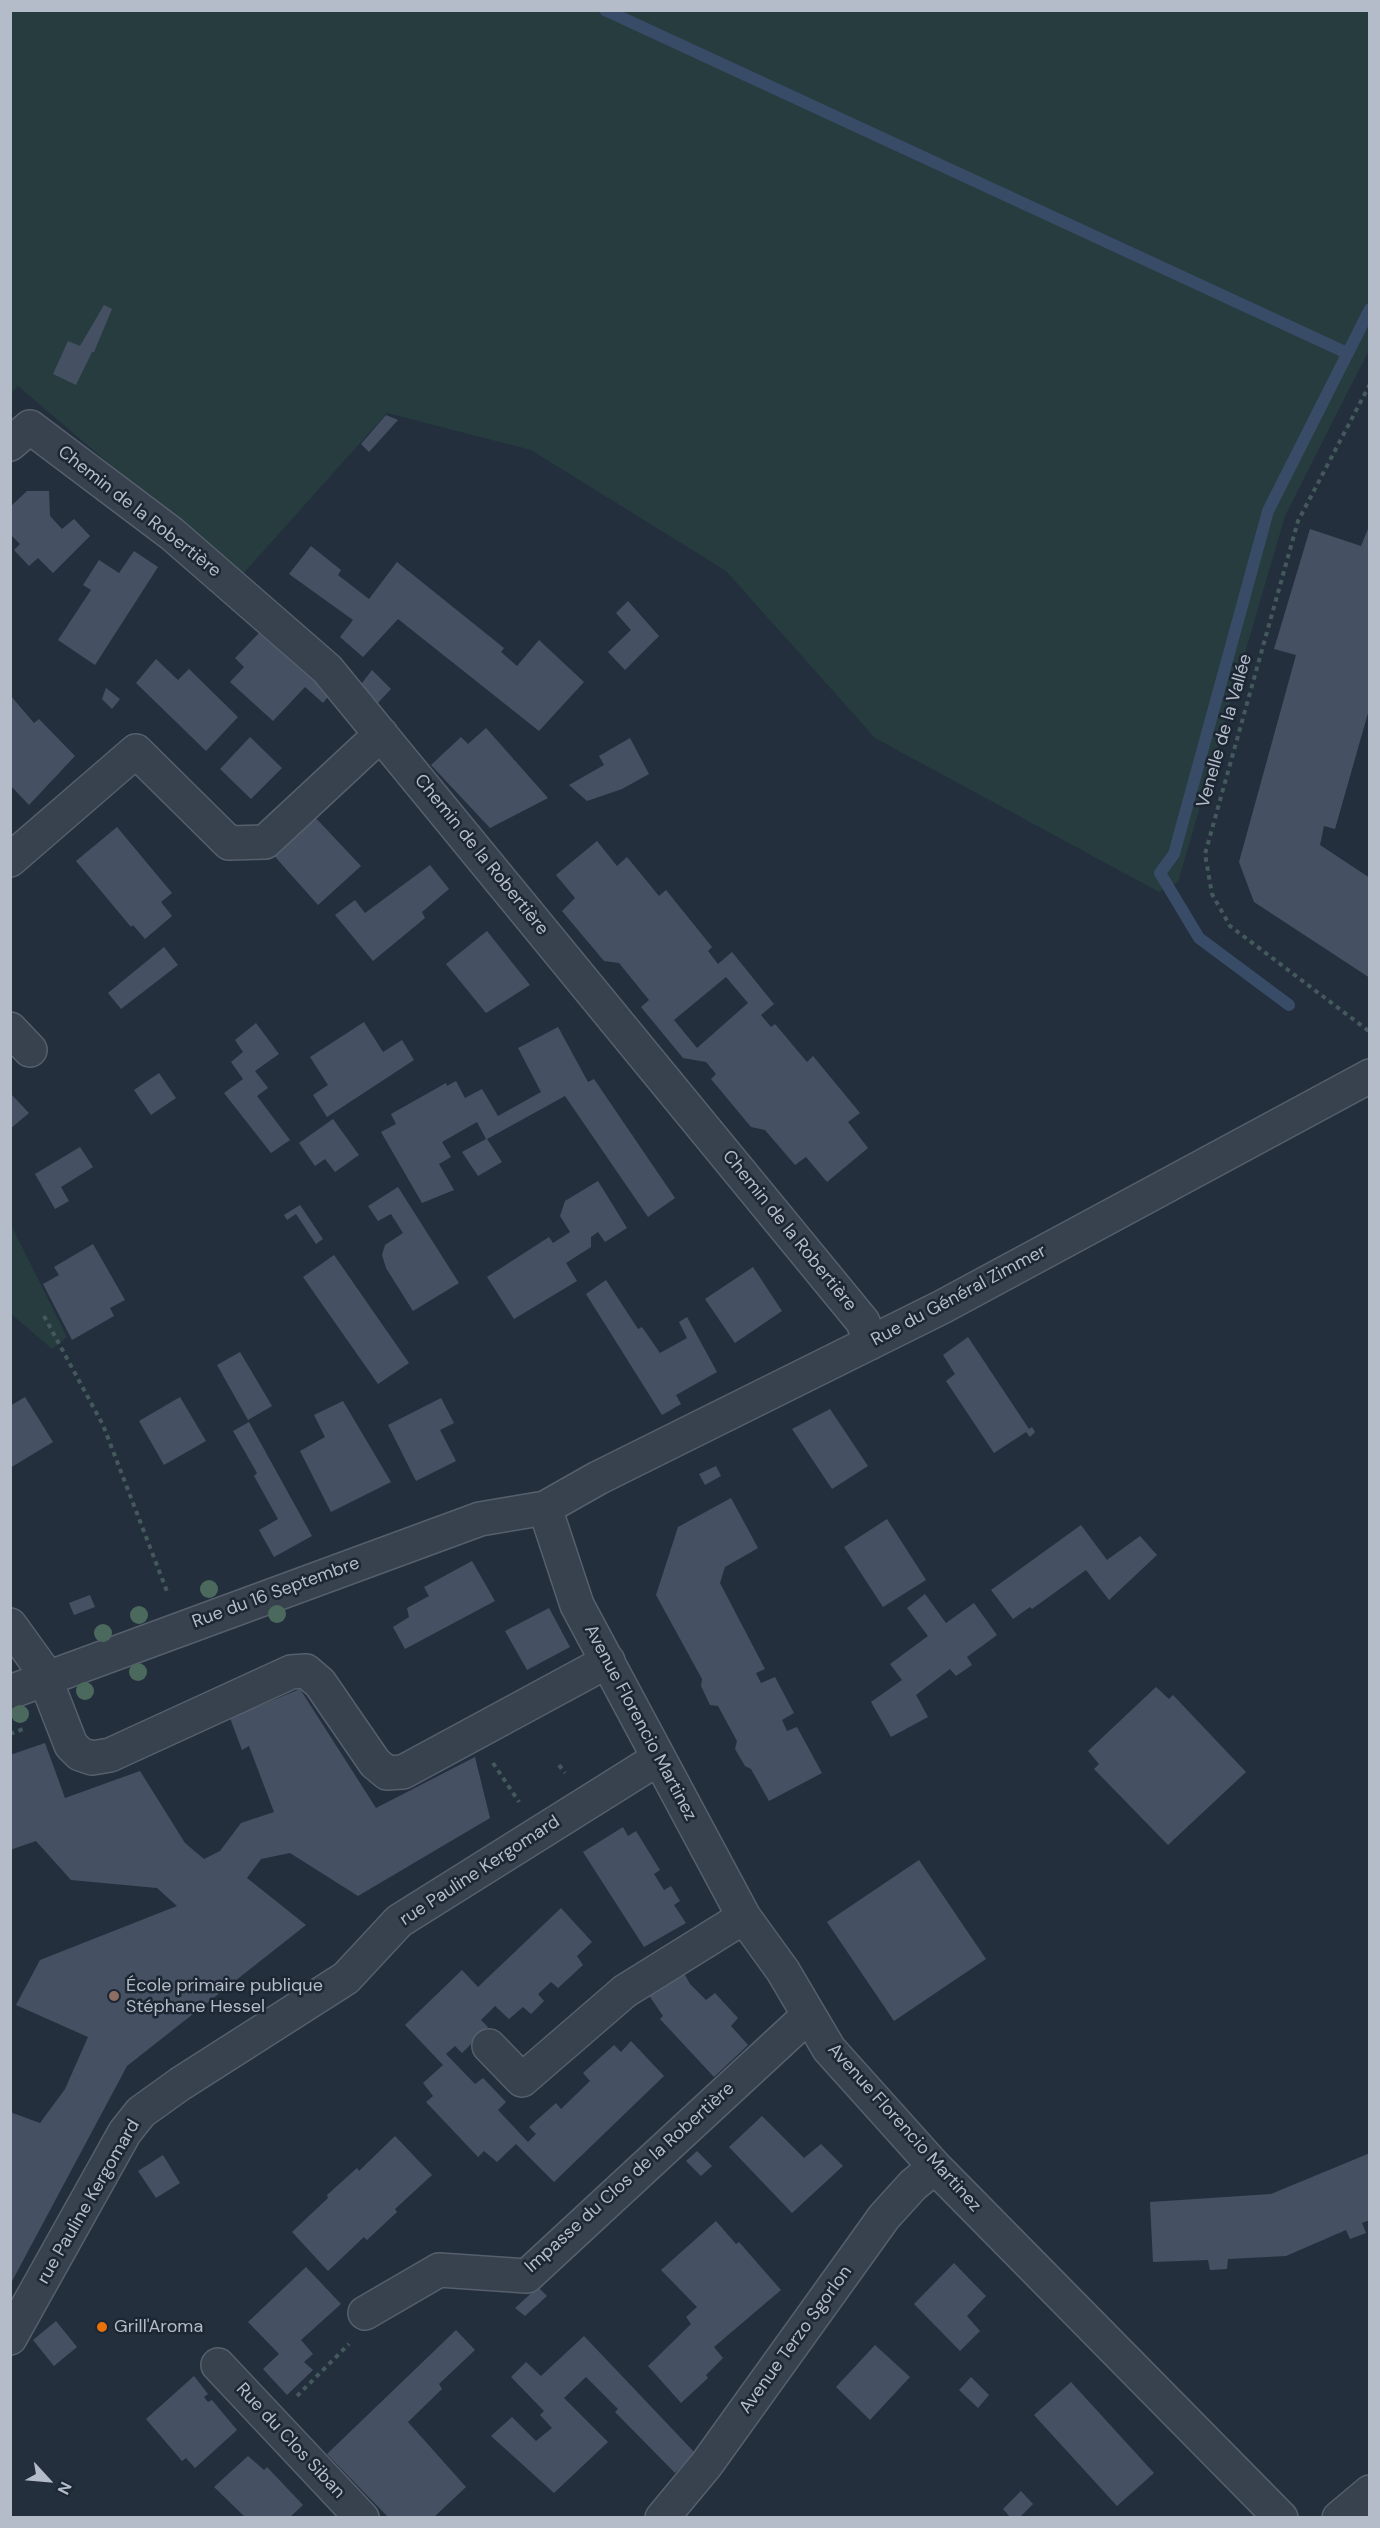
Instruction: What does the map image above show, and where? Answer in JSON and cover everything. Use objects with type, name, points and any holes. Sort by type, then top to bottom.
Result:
[{"type":"street","name":"Chemin de la Robertière","points":[[20,435],[172,534],[327,669],[854,1310],[863,1322],[870,1343]]},
{"type":"street","points":[[10,860],[136,751],[229,843],[265,842],[381,734]]},
{"type":"street","name":"Rue du Général Zimmer","points":[[545,1508],[598,1479],[942,1307],[1370,1076]]},
{"type":"street","name":"Avenue Florencio Martinez","points":[[545,1508],[577,1605],[744,1917],[829,2049],[935,2167],[1281,2517]]},
{"type":"street","name":"Rue du 16 Septembre","points":[[10,1692],[480,1520],[545,1508]]},
{"type":"street","points":[[10,1625],[41,1668],[71,1745],[80,1754],[92,1758],[110,1755],[291,1672],[306,1671],[320,1683],[375,1763],[387,1773],[403,1772],[608,1661]]},
{"type":"street","name":"rue Pauline Kergomard","points":[[10,2338],[125,2132],[141,2112],[173,2088],[346,1978],[399,1921],[659,1758]]},
{"type":"street","points":[[489,2046],[522,2080],[625,1991],[744,1917]]},
{"type":"street","name":"Impasse du Clos de la Robertière","points":[[365,2313],[439,2270],[527,2276],[809,2015]]},
{"type":"street","name":"Avenue Terzo Sgorlon","points":[[662,2517],[706,2465],[884,2217],[913,2185],[935,2167]]},
{"type":"street","name":"Rue du Clos Siban","points":[[218,2365],[362,2517]]},
{"type":"street","points":[[1339,2517],[1370,2492]]},
{"type":"path","name":"Venelle de la Vallée","points":[[1370,384],[1298,521],[1204,854],[1212,894],[1230,926],[1370,1032]]},
{"type":"path","points":[[44,1316],[103,1425],[168,1595]]},
{"type":"path","points":[[473,1733],[539,1832]]},
{"type":"path","points":[[270,2421],[359,2336],[365,2313]]},
{"type":"green space","points":[[11,11],[1369,11],[1369,350],[1285,516],[1178,882],[1159,892],[875,738],[726,571],[531,450],[387,413],[241,576],[18,386],[11,393]]},
{"type":"green space","points":[[10,1223],[67,1337],[52,1349],[11,1314]]},
{"type":"building","points":[[104,305],[112,309],[94,352],[76,385],[53,374],[68,341],[80,346]]},
{"type":"building","points":[[386,415],[398,420],[369,452],[361,444]]},
{"type":"building","points":[[27,491],[49,491],[50,516],[62,529],[74,519],[90,536],[53,573],[38,558],[29,566],[14,550],[20,544],[10,534],[10,507]]},
{"type":"building","points":[[1370,524],[1370,706],[1335,829],[1324,826],[1320,845],[1370,878],[1370,978],[1254,902],[1239,862],[1296,655],[1274,649],[1310,529],[1361,546]]},
{"type":"building","points":[[311,546],[341,570],[338,575],[369,599],[397,562],[504,648],[501,652],[517,666],[539,640],[584,682],[539,731],[398,619],[363,657],[340,637],[353,620],[289,574]]},
{"type":"building","points":[[134,551],[158,567],[95,665],[58,640],[91,590],[83,585],[99,560],[119,573]]},
{"type":"building","points":[[628,601],[659,636],[625,670],[608,652],[631,630],[616,613]]},
{"type":"building","points":[[259,633],[269,640],[271,636],[331,693],[323,703],[305,687],[273,721],[230,682],[244,667],[235,658]]},
{"type":"building","points":[[156,659],[178,680],[189,669],[238,717],[206,751],[136,683]]},
{"type":"building","points":[[372,670],[391,689],[376,705],[359,687]]},
{"type":"building","points":[[106,688],[120,699],[112,709],[102,699]]},
{"type":"building","points":[[10,695],[34,723],[39,719],[75,756],[29,805],[10,785]]},
{"type":"building","points":[[486,728],[548,798],[490,828],[431,765],[461,737],[468,744]]},
{"type":"building","points":[[250,737],[282,768],[251,799],[220,769]]},
{"type":"building","points":[[630,738],[649,774],[622,789],[587,801],[569,785],[604,765],[599,756]]},
{"type":"building","points":[[312,814],[361,866],[318,905],[270,851]]},
{"type":"building","points":[[117,827],[172,893],[161,902],[172,916],[145,939],[133,925],[131,927],[76,861]]},
{"type":"building","points":[[597,841],[617,866],[627,857],[659,896],[666,890],[712,947],[708,951],[718,964],[732,952],[774,1004],[761,1015],[771,1027],[775,1024],[807,1062],[813,1056],[860,1113],[848,1122],[868,1148],[827,1182],[806,1157],[795,1165],[765,1130],[751,1127],[711,1079],[716,1074],[706,1062],[683,1058],[641,1007],[649,1000],[619,963],[604,961],[562,911],[575,898],[556,875]],"holes":[[[726,977],[748,1003],[697,1048],[674,1020]]]},
{"type":"building","points":[[430,865],[449,889],[422,912],[425,918],[373,961],[335,915],[355,900],[365,913]]},
{"type":"building","points":[[487,931],[530,985],[486,1013],[446,964]]},
{"type":"building","points":[[164,947],[178,965],[121,1009],[108,993]]},
{"type":"building","points":[[364,1022],[383,1052],[402,1040],[414,1060],[327,1117],[313,1095],[328,1085],[310,1057]]},
{"type":"building","points":[[256,1023],[279,1054],[255,1071],[268,1088],[257,1096],[290,1140],[271,1153],[224,1093],[243,1079],[231,1062],[243,1052],[235,1040]]},
{"type":"building","points":[[558,1027],[588,1082],[594,1079],[675,1198],[648,1217],[565,1096],[487,1139],[502,1162],[478,1176],[462,1152],[486,1139],[477,1122],[442,1142],[451,1157],[439,1164],[454,1190],[422,1203],[381,1132],[396,1124],[391,1114],[446,1083],[447,1086],[456,1081],[465,1098],[482,1089],[498,1116],[541,1092],[518,1048]]},
{"type":"building","points":[[159,1073],[176,1098],[151,1115],[134,1090]]},
{"type":"building","points":[[10,1093],[29,1113],[10,1129]]},
{"type":"building","points":[[333,1119],[359,1155],[335,1172],[325,1159],[315,1166],[299,1143]]},
{"type":"building","points":[[80,1147],[93,1167],[61,1187],[69,1201],[55,1209],[35,1174]]},
{"type":"building","points":[[598,1181],[627,1228],[605,1242],[598,1232],[591,1237],[591,1247],[566,1263],[577,1281],[514,1319],[487,1277],[549,1237],[553,1243],[570,1232],[560,1216],[565,1201]]},
{"type":"building","points":[[398,1187],[459,1283],[413,1311],[386,1268],[382,1255],[385,1245],[403,1233],[391,1214],[378,1221],[368,1206]]},
{"type":"building","points":[[300,1205],[323,1239],[316,1244],[296,1214],[287,1220],[284,1215]]},
{"type":"building","points":[[93,1244],[125,1300],[110,1308],[114,1316],[72,1340],[43,1284],[59,1275],[54,1267]]},
{"type":"building","points":[[334,1255],[409,1363],[378,1384],[303,1277]]},
{"type":"building","points":[[753,1267],[782,1311],[735,1343],[705,1299]]},
{"type":"building","points":[[606,1280],[638,1329],[642,1327],[660,1353],[687,1338],[679,1322],[687,1317],[717,1372],[676,1395],[681,1404],[662,1415],[586,1294]]},
{"type":"building","points":[[968,1337],[1029,1429],[1032,1427],[1035,1432],[1030,1437],[1026,1432],[994,1453],[946,1381],[955,1374],[943,1355]]},
{"type":"building","points":[[240,1352],[272,1406],[248,1420],[217,1365]]},
{"type":"building","points":[[25,1397],[53,1442],[10,1468],[10,1406]]},
{"type":"building","points":[[180,1397],[206,1441],[164,1465],[139,1421]]},
{"type":"building","points":[[441,1398],[454,1423],[440,1430],[456,1461],[416,1481],[388,1425]]},
{"type":"building","points":[[343,1401],[391,1482],[331,1512],[300,1451],[325,1437],[314,1415]]},
{"type":"building","points":[[830,1409],[868,1466],[832,1489],[792,1429]]},
{"type":"building","points":[[249,1422],[312,1536],[274,1557],[259,1530],[278,1519],[254,1476],[257,1473],[233,1431]]},
{"type":"building","points":[[716,1466],[721,1476],[705,1485],[699,1474]]},
{"type":"building","points":[[731,1498],[758,1548],[725,1567],[720,1583],[765,1669],[756,1673],[761,1683],[775,1677],[794,1713],[782,1720],[787,1731],[797,1727],[822,1773],[769,1801],[751,1769],[745,1766],[735,1749],[737,1741],[718,1706],[710,1705],[701,1686],[702,1679],[656,1595],[678,1527]]},
{"type":"building","points":[[887,1519],[926,1580],[883,1607],[844,1547]]},
{"type":"building","points":[[1081,1525],[1107,1560],[1140,1536],[1157,1555],[1109,1600],[1086,1570],[1032,1609],[1030,1607],[1013,1619],[991,1590]]},
{"type":"building","points":[[472,1561],[495,1601],[405,1649],[393,1627],[409,1617],[407,1608],[429,1596],[424,1587]]},
{"type":"building","points":[[925,1594],[946,1623],[974,1603],[997,1635],[967,1657],[972,1665],[956,1676],[950,1669],[916,1695],[928,1717],[891,1737],[871,1702],[902,1680],[890,1664],[928,1636],[907,1608]]},
{"type":"building","points":[[90,1595],[95,1607],[74,1615],[69,1603]]},
{"type":"building","points":[[549,1608],[570,1647],[527,1670],[505,1631]]},
{"type":"building","points":[[1156,1687],[1169,1699],[1173,1695],[1246,1772],[1168,1845],[1094,1769],[1099,1764],[1088,1751]]},
{"type":"building","name":"École primaire publique Stéphane Hessel","points":[[300,1689],[376,1808],[475,1757],[490,1818],[358,1896],[290,1853],[261,1859],[247,1878],[306,1925],[127,2066],[10,2285],[10,2112],[40,2123],[65,2089],[88,2037],[16,2005],[40,1960],[177,1906],[157,1888],[71,1880],[36,1841],[10,1850],[10,1755],[45,1743],[65,1798],[140,1771],[185,1843],[204,1859],[220,1851],[241,1823],[274,1812],[249,1746],[242,1750],[230,1718]]},
{"type":"building","points":[[623,1827],[628,1836],[636,1831],[660,1870],[654,1874],[664,1890],[671,1886],[680,1901],[674,1905],[686,1923],[644,1947],[583,1852]]},
{"type":"building","points":[[919,1860],[986,1959],[894,2021],[827,1922]]},
{"type":"building","points":[[561,1908],[592,1942],[577,1956],[583,1965],[558,1988],[551,1982],[538,1994],[544,2001],[531,2014],[523,2007],[509,2019],[495,2006],[481,2020],[488,2027],[462,2053],[455,2046],[446,2054],[475,2084],[483,2078],[506,2102],[498,2110],[528,2142],[536,2134],[529,2127],[556,2103],[561,2109],[590,2081],[583,2073],[614,2045],[621,2052],[631,2041],[664,2076],[554,2182],[516,2144],[497,2162],[484,2151],[478,2157],[426,2102],[433,2096],[423,2083],[443,2065],[405,2025],[462,1970],[478,1987]]},
{"type":"building","points":[[681,1968],[690,1984],[706,2000],[715,1993],[738,2018],[731,2026],[748,2045],[714,2077],[660,2019],[663,2016],[644,1988]]},
{"type":"building","points":[[762,2116],[804,2158],[821,2144],[843,2166],[792,2213],[729,2147]]},
{"type":"building","points":[[395,2136],[432,2175],[395,2209],[397,2212],[367,2240],[364,2237],[328,2271],[292,2232],[328,2198],[327,2195],[357,2168],[359,2171]]},
{"type":"building","points":[[697,2151],[712,2166],[701,2176],[686,2161]]},
{"type":"building","points":[[1370,2153],[1370,2220],[1362,2223],[1366,2233],[1350,2239],[1346,2230],[1286,2256],[1228,2259],[1227,2269],[1210,2270],[1208,2260],[1153,2262],[1150,2202],[1271,2194]]},
{"type":"building","points":[[163,2155],[180,2183],[156,2198],[138,2171]]},
{"type":"building","points":[[716,2221],[736,2244],[739,2242],[781,2290],[714,2347],[723,2358],[706,2375],[708,2378],[681,2403],[648,2366],[691,2324],[686,2317],[697,2307],[661,2270]]},
{"type":"building","points":[[954,2263],[986,2296],[967,2316],[980,2331],[960,2351],[914,2304]]},
{"type":"building","points":[[306,2267],[341,2304],[301,2340],[313,2354],[304,2362],[313,2370],[287,2395],[263,2369],[279,2354],[248,2322]]},
{"type":"building","points":[[538,2287],[547,2296],[525,2316],[515,2308]]},
{"type":"building","points":[[56,2321],[77,2347],[54,2366],[33,2340]]},
{"type":"building","points":[[456,2330],[475,2350],[439,2384],[442,2389],[408,2422],[466,2487],[434,2517],[388,2517],[327,2454]]},
{"type":"building","points":[[584,2336],[696,2454],[675,2473],[615,2412],[618,2409],[586,2377],[564,2398],[608,2442],[554,2493],[491,2436],[512,2417],[536,2441],[552,2428],[540,2415],[544,2411],[511,2377],[526,2362],[541,2376]]},
{"type":"building","points":[[875,2345],[910,2377],[870,2420],[836,2387]]},
{"type":"building","points":[[194,2376],[208,2394],[204,2397],[208,2402],[212,2400],[237,2430],[195,2468],[186,2458],[182,2461],[146,2419]]},
{"type":"building","points":[[971,2377],[989,2395],[978,2408],[959,2390]]},
{"type":"building","points":[[1071,2382],[1154,2473],[1117,2506],[1034,2415]]},
{"type":"building","points":[[248,2456],[264,2470],[267,2467],[303,2505],[290,2517],[245,2517],[214,2487]]},
{"type":"building","points":[[1021,2491],[1033,2504],[1020,2517],[1010,2517],[1003,2509]]},
{"type":"waterway","points":[[605,10],[1347,353]]},
{"type":"waterway","points":[[1289,1005],[1199,938],[1160,873],[1174,854],[1268,511],[1370,309]]},
{"type":"place","name":"École primaire publique Stéphane Hessel","points":[[114,1996]]},
{"type":"place","name":"Grill'Aroma","points":[[102,2327]]}]
